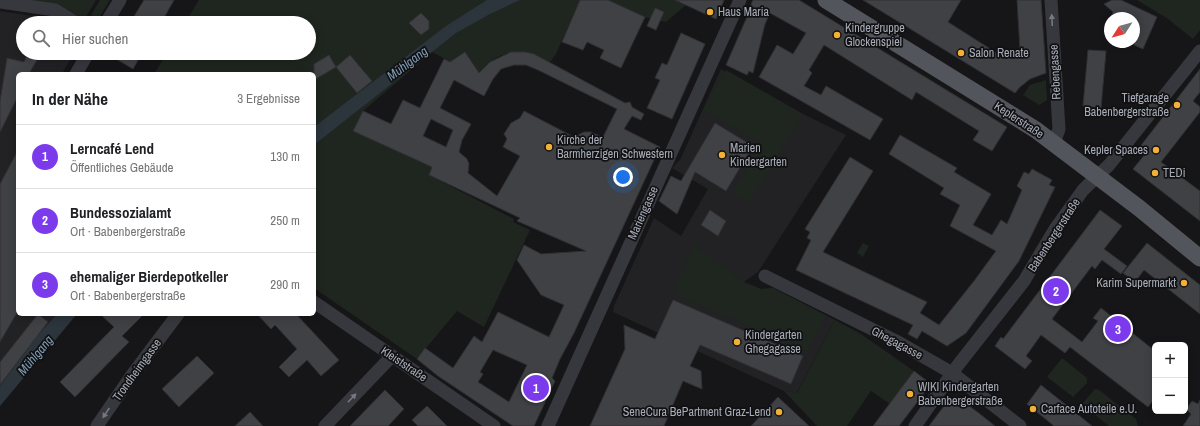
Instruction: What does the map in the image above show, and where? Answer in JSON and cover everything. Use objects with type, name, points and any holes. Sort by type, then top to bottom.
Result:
[{"type":"main road","name":"Keplerstraße","points":[[826,0],[1036,130],[1200,258]]},
{"type":"street","points":[[110,16],[120,0]]},
{"type":"street","name":"Mariengasse","points":[[548,426],[740,0]]},
{"type":"street","name":"Rebengasse","points":[[1051,0],[1059,129],[1054,143]]},
{"type":"street","points":[[0,2],[55,10],[65,16]]},
{"type":"street","name":"Babenbergerstraße","points":[[915,426],[952,373],[1024,281],[1055,229],[1083,190],[1109,165],[1200,51]]},
{"type":"street","points":[[77,72],[84,60]]},
{"type":"street","name":"Ghegagasse","points":[[765,276],[896,341],[952,373],[1020,426]]},
{"type":"street","name":"Kleiststraße","points":[[316,303],[494,426]]},
{"type":"street","name":"Trondheimgasse","points":[[97,426],[132,375],[176,316]]},
{"type":"street","points":[[325,426],[392,356]]},
{"type":"shaded area","points":[[6,0],[96,0],[87,16],[72,16],[56,7]]},
{"type":"shaded area","points":[[100,0],[110,0],[100,16],[91,16]]},
{"type":"shaded area","points":[[199,0],[580,0],[556,54],[550,62],[529,54],[520,52],[510,53],[501,55],[492,60],[477,76],[432,52],[363,111],[353,130],[432,167],[429,175],[514,219],[513,222],[530,230],[484,327],[457,311],[417,359],[316,289],[316,72],[155,72],[163,60],[316,60],[316,16],[189,16]]},
{"type":"shaded area","points":[[608,0],[688,0],[686,5],[666,22],[645,17]]},
{"type":"shaded area","points":[[1137,0],[1200,0],[1200,30],[1193,39],[1168,19]]},
{"type":"shaded area","points":[[0,11],[32,16],[16,16],[16,60],[70,60],[63,72],[16,72],[16,316],[55,316],[37,336],[0,386]]},
{"type":"shaded area","points":[[721,69],[803,114],[846,135],[758,272],[744,282],[761,289],[773,288],[835,320],[795,396],[613,312],[614,306],[654,218],[681,236],[708,189],[672,168],[680,160]]},
{"type":"shaded area","points":[[726,70],[803,114],[750,203],[733,194],[761,143],[703,110]]},
{"type":"shaded area","points":[[1046,80],[1047,100],[1039,105],[1023,95],[1030,85]]},
{"type":"shaded area","points":[[863,243],[869,246],[863,257],[857,253]]},
{"type":"shaded area","points":[[695,245],[743,282],[761,289],[773,288],[827,316],[807,352],[673,293]]},
{"type":"shaded area","points":[[835,320],[861,334],[914,371],[890,404],[871,391],[847,426],[817,426],[784,391],[797,393]]},
{"type":"shaded area","points":[[1062,358],[1087,378],[1087,383],[1073,397],[1047,377]]},
{"type":"shaded area","points":[[1095,389],[1099,390],[1136,419],[1138,426],[1109,426],[1085,407],[1083,403]]},
{"type":"water","name":"Mühlgang","points":[[487,0],[520,0],[490,14],[456,33],[316,143],[316,125],[446,26]]},
{"type":"water","name":"Mühlgang","points":[[55,316],[75,316],[0,406],[0,386],[37,336]]},
{"type":"building","points":[[144,0],[174,0],[165,16],[134,16]]},
{"type":"building","points":[[580,0],[608,0],[645,17],[621,68],[600,58],[604,50],[587,42],[583,50],[562,42]]},
{"type":"building","name":"Haus Maria","points":[[675,0],[724,0],[716,19]]},
{"type":"building","points":[[753,0],[799,0],[1007,127],[992,151],[973,140],[979,131],[916,92],[912,100],[824,45],[809,70],[812,73],[804,86],[821,95],[826,86],[883,119],[870,140],[759,77],[777,45],[793,54],[806,33],[770,13],[765,24],[753,73],[749,71],[747,75],[726,65]]},
{"type":"building","points":[[863,0],[961,0],[948,22],[1006,59],[1020,50],[1017,0],[1041,0],[1046,73],[1030,79],[1015,93]]},
{"type":"building","points":[[1112,0],[1121,0],[1157,17],[1143,49],[1140,48],[1140,12],[1113,12],[1104,4]]},
{"type":"building","points":[[655,8],[664,12],[656,30],[647,26]]},
{"type":"building","points":[[421,13],[429,21],[429,29],[421,35],[409,23]]},
{"type":"building","points":[[681,33],[705,44],[672,119],[647,108],[660,80],[655,78],[662,63],[667,65]]},
{"type":"building","points":[[1088,50],[1106,51],[1101,108],[1083,106]]},
{"type":"building","points":[[465,52],[479,73],[490,62],[511,52],[525,52],[534,54],[625,103],[630,102],[632,107],[644,114],[641,120],[632,116],[624,129],[660,147],[574,333],[560,359],[552,378],[555,381],[534,426],[513,426],[438,376],[417,359],[425,348],[453,368],[474,336],[482,342],[498,312],[549,337],[564,305],[541,295],[517,260],[524,245],[541,254],[586,251],[517,221],[520,218],[429,175],[432,167],[353,131],[363,111],[391,124],[403,100],[420,108],[444,59],[450,62]],"holes":[[[514,65],[526,65],[538,70],[617,109],[603,137],[590,132],[584,132],[574,137],[524,111],[520,118],[511,123],[504,134],[507,139],[503,147],[520,156],[497,196],[468,173],[469,164],[467,159],[459,152],[462,140],[471,124],[440,108],[454,80],[484,96],[493,79],[501,69]],[[431,119],[453,130],[446,147],[423,136]],[[493,350],[527,365],[509,402],[478,382],[483,374],[480,372]]]},
{"type":"building","points":[[329,55],[336,67],[316,79],[314,64]]},
{"type":"building","points":[[350,55],[372,81],[357,93],[336,67]]},
{"type":"building","points":[[7,58],[24,62],[25,60],[37,60],[30,72],[16,72],[16,100],[0,132],[0,101]]},
{"type":"building","points":[[118,60],[138,60],[133,69]]},
{"type":"building","name":"Kepler Spaces","points":[[1200,69],[1200,92],[1193,101],[1200,107],[1200,112],[1161,162],[1200,191],[1200,221],[1133,169],[1146,153],[1139,148]]},
{"type":"building","name":"Marien Kindergarten","points":[[715,123],[753,146],[726,191],[695,172],[677,214],[659,201],[671,176],[681,181]]},
{"type":"building","points":[[900,135],[957,168],[954,172],[991,194],[973,225],[992,235],[1001,220],[1007,224],[1022,190],[1017,186],[1024,172],[1029,174],[1032,169],[1052,180],[1049,185],[1055,187],[1019,261],[966,333],[947,346],[922,331],[917,339],[908,334],[913,325],[796,270],[811,240],[807,238],[810,232],[805,229],[850,157],[873,171],[823,252],[927,302],[920,313],[939,325],[974,281],[996,251],[950,226],[960,205],[940,194],[944,188],[889,154]]},
{"type":"building","points":[[16,154],[16,314],[0,342],[0,184]]},
{"type":"building","points":[[710,210],[726,221],[718,236],[701,225]]},
{"type":"building","points":[[1100,210],[1122,226],[1104,249],[1127,266],[1121,274],[1102,260],[1095,269],[1092,266],[1052,319],[1082,342],[1098,321],[1093,318],[1101,308],[1152,349],[1152,402],[1148,407],[1070,347],[1065,353],[1041,335],[1026,356],[1032,361],[1025,369],[995,346],[1001,337],[1003,339]]},
{"type":"building","points":[[1147,243],[1200,285],[1200,314],[1144,270],[1135,282],[1123,273]]},
{"type":"building","points":[[673,300],[803,356],[791,384],[700,345],[690,366],[701,371],[702,389],[683,381],[664,426],[590,426],[625,349],[624,325],[655,339]]},
{"type":"building","points":[[36,316],[40,316],[48,322],[0,385],[0,362]]},
{"type":"building","points":[[102,316],[142,316],[122,336],[129,342],[75,397],[60,382],[114,327]]},
{"type":"building","points":[[259,316],[298,316],[339,360],[321,376],[307,360],[289,377],[279,367],[297,349],[275,325],[271,329]]},
{"type":"building","points":[[197,356],[214,373],[179,407],[162,389]]},
{"type":"building","name":"WIKI Kindergarten Babenbergerstraße","points":[[914,371],[931,384],[899,426],[873,426]]},
{"type":"building","points":[[1041,385],[1092,426],[1054,426],[1027,404]]},
{"type":"building","points":[[385,390],[404,409],[388,426],[350,426]]},
{"type":"building","name":"SeneCura BePartment Graz-Lend","points":[[778,397],[809,426],[751,426]]},
{"type":"building","points":[[957,397],[995,426],[929,426],[950,398]]},
{"type":"building","points":[[1200,400],[1200,426],[1183,426],[1191,414],[1188,411],[1188,406],[1192,401],[1198,404]]},
{"type":"building","points":[[427,406],[447,426],[418,426],[412,420]]},
{"type":"building","points":[[250,412],[263,426],[235,426]]},
{"type":"place","name":"Haus Maria","points":[[710,12]]},
{"type":"place","name":"Kindergruppe Glockenspiel","points":[[837,35]]},
{"type":"place","name":"Salon Renate","points":[[961,53]]},
{"type":"place","name":"Tiefgarage Babenbergerstraße","points":[[1177,105]]},
{"type":"place","name":"Kirche der Barmherzigen Schwestern","points":[[549,147]]},
{"type":"place","name":"Kepler Spaces","points":[[1156,150]]},
{"type":"place","name":"Marien Kindergarten","points":[[722,155]]},
{"type":"place","name":"TEDi","points":[[1155,173]]},
{"type":"place","name":"Karim Supermarkt","points":[[1184,283]]},
{"type":"place","name":"Bundessozialamt","points":[[1056,291]]},
{"type":"place","name":"ehemaliger Bierdepotkeller","points":[[1118,329]]},
{"type":"place","name":"Kindergarten Ghegagasse","points":[[737,342]]},
{"type":"place","name":"Lerncafé Lend","points":[[536,388]]},
{"type":"place","name":"WIKI Kindergarten Babenbergerstraße","points":[[910,394]]},
{"type":"place","name":"Carface Autoteile e.U.","points":[[1033,409]]},
{"type":"place","name":"SeneCura BePartment Graz-Lend","points":[[779,412]]}]
